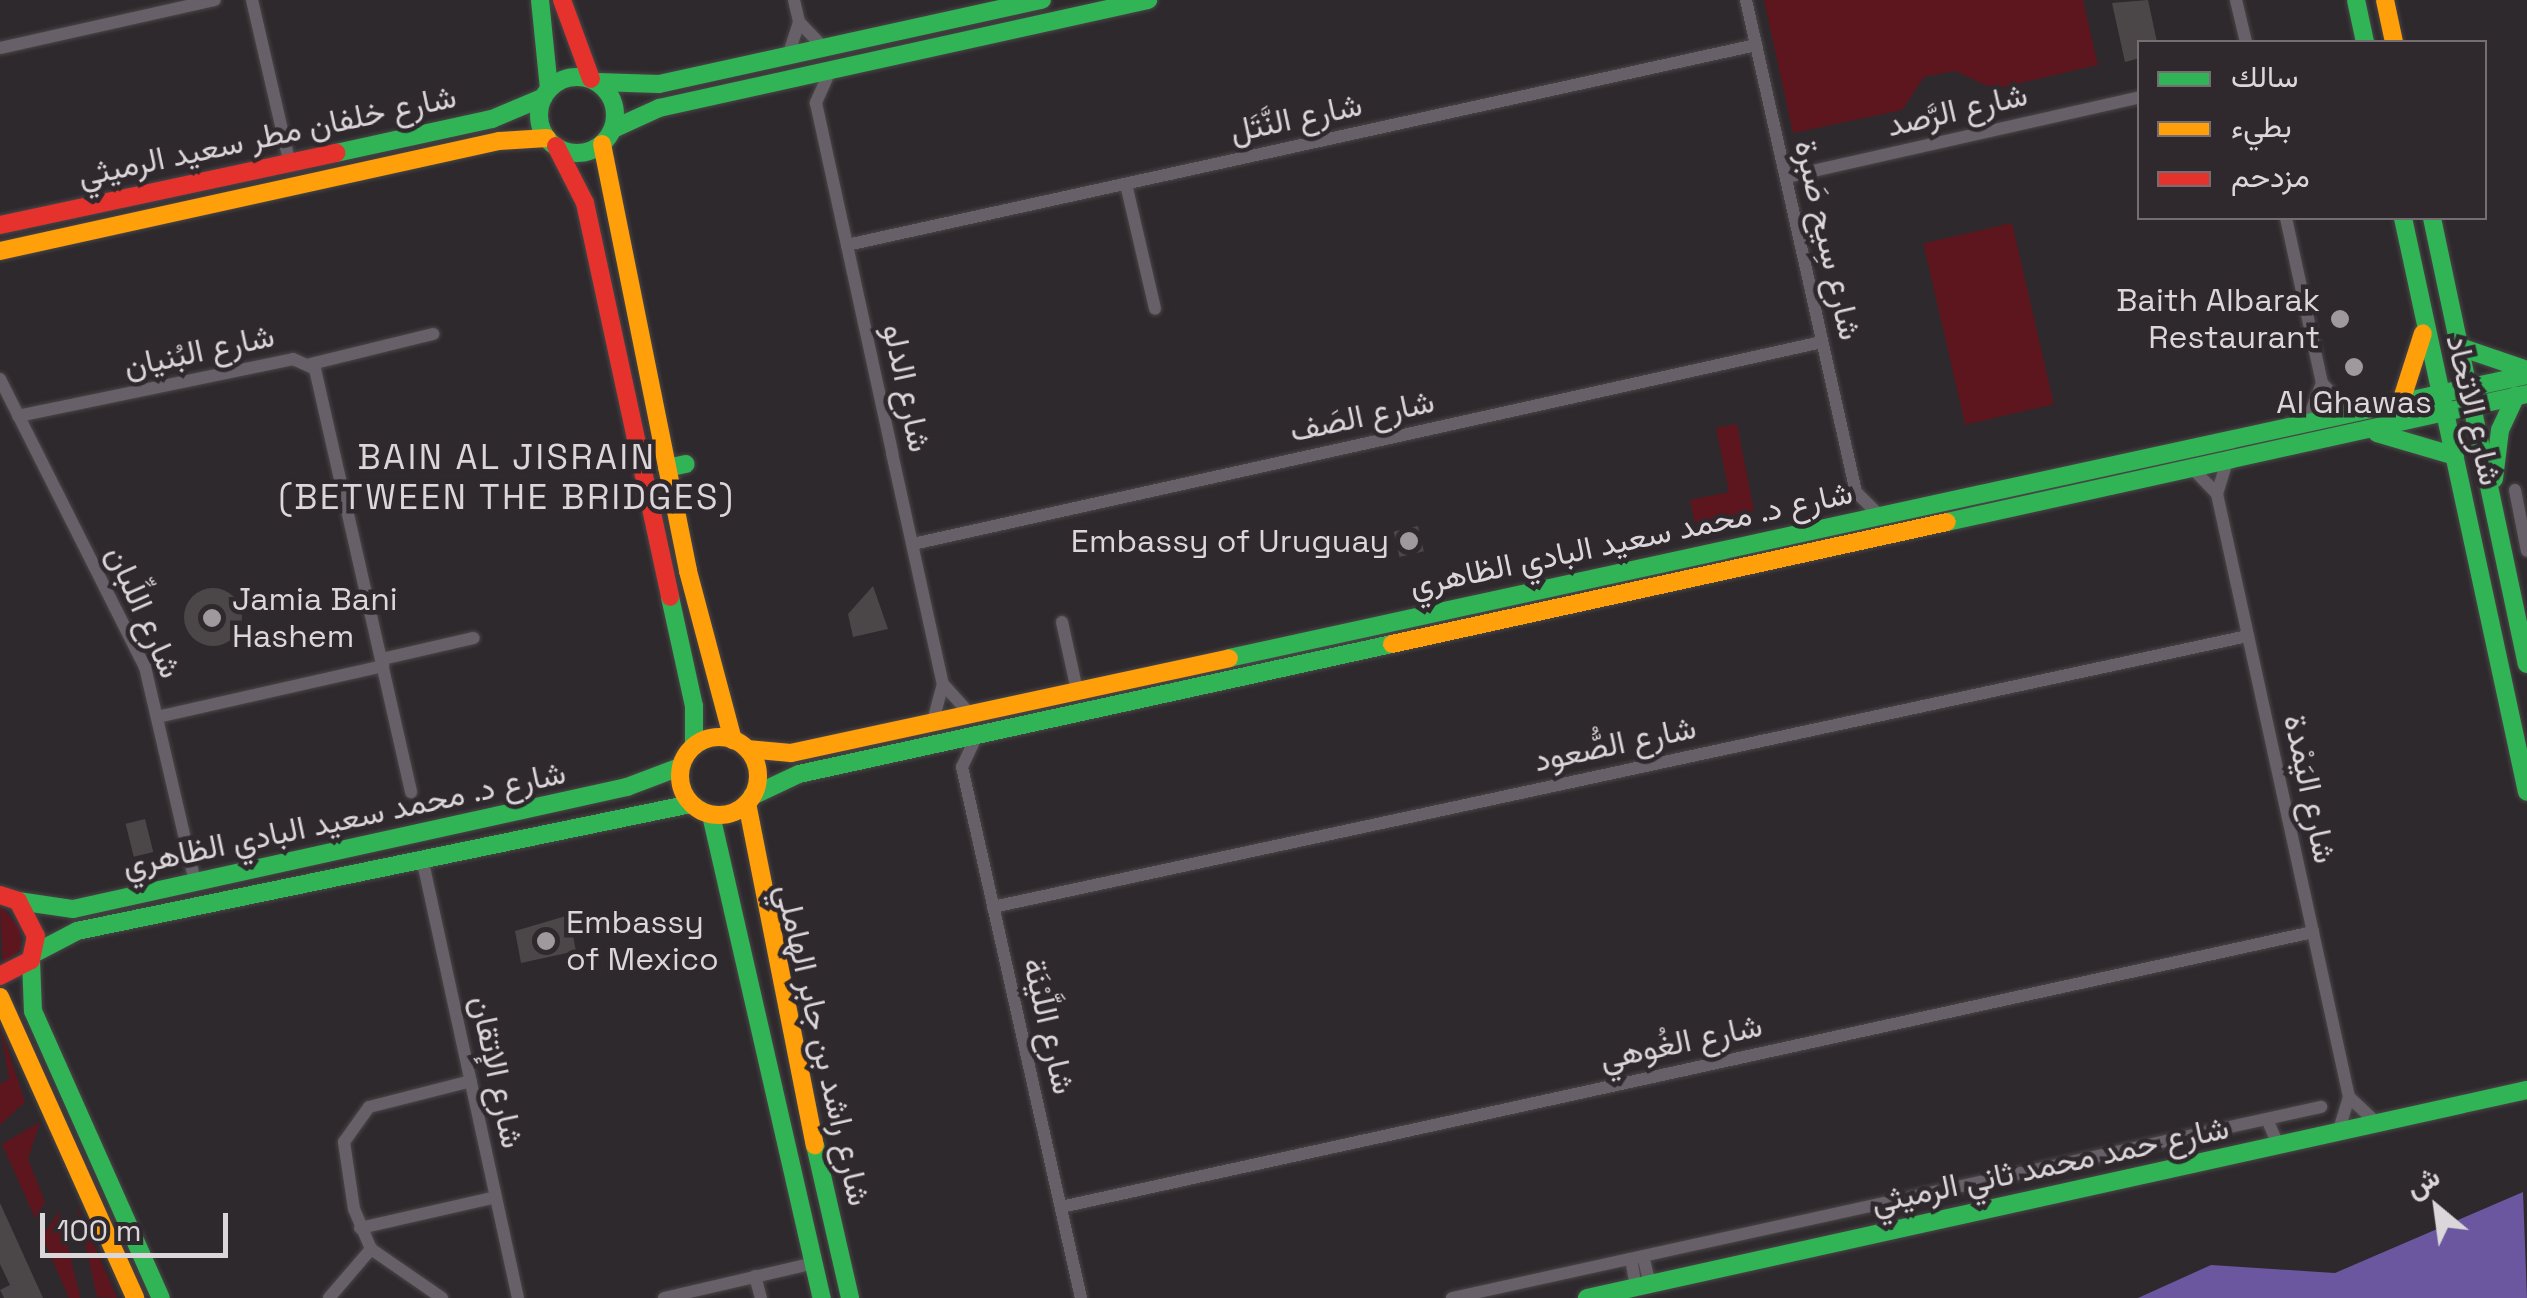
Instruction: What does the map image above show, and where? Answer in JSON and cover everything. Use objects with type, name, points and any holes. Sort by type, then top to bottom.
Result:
[{"type":"street","points":[[0,48],[215,0]]},
{"type":"street","points":[[252,0],[289,160]]},
{"type":"street","points":[[540,0],[546,93],[539,118],[585,203],[694,706],[694,746],[680,767],[692,804],[711,814],[750,800],[758,775],[717,700],[606,193],[607,136],[615,108],[594,80],[562,0]]},
{"type":"street","points":[[788,56],[798,22],[794,0]]},
{"type":"street","points":[[546,93],[568,78],[644,86],[1042,0]]},
{"type":"street","points":[[552,142],[580,153],[659,108],[1148,0]]},
{"type":"street","name":"شارع سِيح صَبرة","points":[[1746,0],[1856,492]]},
{"type":"street","points":[[2236,0],[2246,40]]},
{"type":"street","points":[[2356,0],[2365,40]]},
{"type":"street","points":[[2385,0],[2394,40]]},
{"type":"street","points":[[798,22],[824,48]]},
{"type":"street","points":[[934,24],[939,46]]},
{"type":"street","name":"شارع النَّتَل","points":[[848,244],[1756,45]]},
{"type":"street","points":[[791,79],[816,103],[830,71]]},
{"type":"street","name":"شارع خلفان مطر سعيد الرميثي","points":[[0,225],[492,119],[546,93]]},
{"type":"street","name":"شارع الرَّصد","points":[[1786,177],[2137,99]]},
{"type":"street","name":"شارع الدلو","points":[[816,103],[944,684],[970,714]]},
{"type":"street","name":"شارع خلفان مطر سعيد الرميثي","points":[[0,251],[499,141],[552,142]]},
{"type":"street","points":[[1126,184],[1155,309]]},
{"type":"street","points":[[2286,220],[2322,383],[2349,412]]},
{"type":"street","name":"شارع الاتحاد","points":[[2402,220],[2527,792]]},
{"type":"street","name":"شارع الاتحاد","points":[[2432,220],[2527,664]]},
{"type":"street","points":[[2400,402],[2424,323]]},
{"type":"street","points":[[310,364],[433,334]]},
{"type":"street","name":"شارع الصَف","points":[[913,544],[1822,342]]},
{"type":"street","points":[[2460,347],[2527,372]]},
{"type":"street","name":"شارع البُنيان","points":[[18,416],[293,360],[310,364],[320,380],[411,792]]},
{"type":"street","name":"شارع د. محمد سعيد البادي الظاهري","points":[[2470,397],[2527,372]]},
{"type":"street","name":"شارع اللِّبان","points":[[0,379],[130,632],[157,718],[195,882]]},
{"type":"street","points":[[2307,422],[2322,383]]},
{"type":"street","points":[[2492,504],[2498,441],[2521,395]]},
{"type":"street","name":"شارع د. محمد سعيد البادي الظاهري","points":[[740,744],[791,752],[1879,515],[2140,468],[2192,467],[2346,434],[2443,402],[2521,395]]},
{"type":"street","name":"شارع د. محمد سعيد البادي الظاهري","points":[[750,800],[798,774],[2140,468],[2349,412],[2400,402],[2443,402]]},
{"type":"street","points":[[2346,434],[2399,434],[2455,456]]},
{"type":"street","name":"شارع اليَمْدة","points":[[2228,459],[2217,494],[2349,1097],[2338,1133]]},
{"type":"street","points":[[667,468],[686,464]]},
{"type":"street","points":[[2192,467],[2217,494]]},
{"type":"street","points":[[2514,490],[2527,551]]},
{"type":"street","points":[[1841,524],[1856,492],[1879,515]]},
{"type":"street","points":[[2506,570],[2527,576]]},
{"type":"street","points":[[1062,622],[1077,690]]},
{"type":"street","name":"شارع الصُّعود","points":[[993,907],[2248,636]]},
{"type":"street","points":[[157,718],[474,638]]},
{"type":"street","points":[[1112,682],[1116,704]]},
{"type":"street","name":"شارع الدلو","points":[[933,722],[944,684]]},
{"type":"street","points":[[936,744],[962,767],[976,735]]},
{"type":"street","points":[[694,746],[740,744]]},
{"type":"street","name":"شارع د. محمد سعيد البادي الظاهري","points":[[6,896],[73,909],[626,787],[680,767]]},
{"type":"street","name":"شارع اللَّيْنَة","points":[[962,767],[1081,1298]]},
{"type":"street","name":"شارع راشد بن جابر الهاملي","points":[[750,800],[762,909],[850,1298]]},
{"type":"street","name":"شارع د. محمد سعيد البادي الظاهري","points":[[0,976],[77,932],[692,804]]},
{"type":"street","name":"شارع راشد بن جابر الهاملي","points":[[711,814],[822,1298]]},
{"type":"street","name":"شارع الإتقان","points":[[422,858],[518,1298]]},
{"type":"street","points":[[6,896],[34,925],[33,1011],[161,1298]]},
{"type":"street","name":"شارع الغُوهي","points":[[1061,1207],[2313,932]]},
{"type":"street","points":[[0,997],[135,1298]]},
{"type":"street","points":[[442,1298],[370,1248],[360,1228],[344,1151],[355,1118],[369,1107],[471,1082]]},
{"type":"street","name":"شارع حمد محمد ثاني الرميثي","points":[[1587,1298],[2527,1090]]},
{"type":"street","points":[[2349,1097],[2378,1124]]},
{"type":"street","points":[[1452,1298],[2321,1107]]},
{"type":"street","points":[[2268,1119],[2278,1146]]},
{"type":"street","points":[[360,1228],[496,1197]]},
{"type":"street","points":[[329,1298],[370,1248]]},
{"type":"street","points":[[1637,1257],[1643,1286]]},
{"type":"street","points":[[664,1298],[814,1263]]},
{"type":"street","points":[[755,1276],[762,1298]]},
{"type":"shaded area","points":[[1764,0],[2083,0],[2098,65],[1994,89],[1955,71],[1924,77],[1902,110],[1793,133]]},
{"type":"shaded area","points":[[2012,223],[2054,404],[1965,425],[1923,243]]},
{"type":"shaded area","points":[[1737,424],[1754,511],[1695,523],[1690,500],[1729,492],[1716,428]]},
{"type":"shaded area","points":[[0,906],[20,928],[21,949],[3,964]]},
{"type":"shaded area","points":[[0,1026],[25,1102],[0,1125],[0,1084],[9,1079]]},
{"type":"shaded area","points":[[40,1122],[28,1159],[45,1202],[35,1218],[2,1144]]},
{"type":"shaded area","points":[[2523,1192],[2527,1298],[2138,1298],[2211,1265],[2335,1273]]},
{"type":"shaded area","points":[[77,1206],[117,1298],[97,1297]]},
{"type":"shaded area","points":[[59,1212],[80,1298],[69,1298],[42,1236]]},
{"type":"building","points":[[2148,0],[2157,40],[2137,40],[2137,59],[2125,62],[2112,3]]},
{"type":"building","name":"Embassy of Uruguay","points":[[1418,526],[1424,551],[1399,557],[1394,532]]},
{"type":"building","points":[[873,586],[888,629],[853,637],[848,614]]},
{"type":"building","name":"Jamia Bani Hashem","points":[[213,588],[234,596],[242,617],[234,638],[213,646],[192,638],[184,617],[192,596]]},
{"type":"building","points":[[145,819],[153,852],[134,857],[126,824]]},
{"type":"building","name":"Embassy of Mexico","points":[[569,915],[576,951],[521,963],[515,931]]},
{"type":"building","points":[[0,1203],[43,1298],[4,1298],[0,1290],[10,1285],[0,1264]]},
{"type":"traffic: fast","points":[[540,0],[549,89]]},
{"type":"traffic: fast","points":[[597,82],[659,84],[1042,0]]},
{"type":"traffic: fast","points":[[613,129],[659,108],[1148,0]]},
{"type":"traffic: fast","points":[[2356,0],[2365,40]]},
{"type":"traffic: fast","points":[[577,77],[604,88],[615,115],[604,142],[577,153],[550,142],[539,115],[550,88],[577,77]]},
{"type":"traffic: fast","points":[[336,153],[492,119],[544,97]]},
{"type":"traffic: fast","points":[[2403,220],[2527,792]]},
{"type":"traffic: fast","points":[[2432,220],[2527,664]]},
{"type":"traffic: fast","points":[[2460,347],[2527,370]]},
{"type":"traffic: fast","points":[[1229,658],[2527,375]]},
{"type":"traffic: fast","points":[[1947,522],[2527,394]]},
{"type":"traffic: fast","points":[[2494,479],[2500,430],[2516,396]]},
{"type":"traffic: fast","points":[[2377,433],[2455,456]]},
{"type":"traffic: fast","points":[[667,468],[686,464]]},
{"type":"traffic: fast","points":[[670,597],[694,706],[694,746]]},
{"type":"traffic: fast","points":[[752,796],[799,774],[1392,644]]},
{"type":"traffic: fast","points":[[18,901],[73,909],[627,787],[680,767]]},
{"type":"traffic: fast","points":[[35,953],[77,931],[691,804]]},
{"type":"traffic: fast","points":[[711,815],[822,1298]]},
{"type":"traffic: fast","points":[[31,960],[33,1011],[161,1298]]},
{"type":"traffic: fast","points":[[1587,1298],[2527,1090]]},
{"type":"traffic: fast","points":[[815,1145],[850,1298]]},
{"type":"traffic: slow","points":[[2385,0],[2394,40]]},
{"type":"traffic: slow","points":[[0,251],[499,141],[547,138]]},
{"type":"traffic: slow","points":[[602,144],[688,571],[733,740]]},
{"type":"traffic: slow","points":[[2401,402],[2423,333]]},
{"type":"traffic: slow","points":[[1392,644],[1947,522]]},
{"type":"traffic: slow","points":[[747,749],[791,753],[1229,658]]},
{"type":"traffic: slow","points":[[719,737],[734,740],[746,749],[755,761],[758,776],[755,791],[746,803],[734,812],[719,815],[704,812],[692,803],[683,791],[680,776],[683,761],[692,749],[704,740],[719,737]]},
{"type":"traffic: slow","points":[[747,803],[815,1145]]},
{"type":"traffic: slow","points":[[0,997],[135,1298]]},
{"type":"traffic: jam","points":[[562,0],[591,79]]},
{"type":"traffic: jam","points":[[556,146],[585,203],[670,597]]},
{"type":"traffic: jam","points":[[0,225],[336,153]]},
{"type":"traffic: jam","points":[[0,895],[18,901],[36,936],[31,960],[0,976]]},
{"type":"place","name":"Baith Albarak Restaurant","points":[[2340,319]]},
{"type":"place","name":"Al Ghawas","points":[[2354,367]]},
{"type":"place","name":"Embassy of Uruguay","points":[[1409,541]]},
{"type":"place","name":"Jamia Bani Hashem","points":[[212,618]]},
{"type":"place","name":"Embassy of Mexico","points":[[546,941]]},
{"type":"district","name":"BAIN AL JISRAIN (BETWEEN THE BRIDGES)","points":[[507,477]]}]
